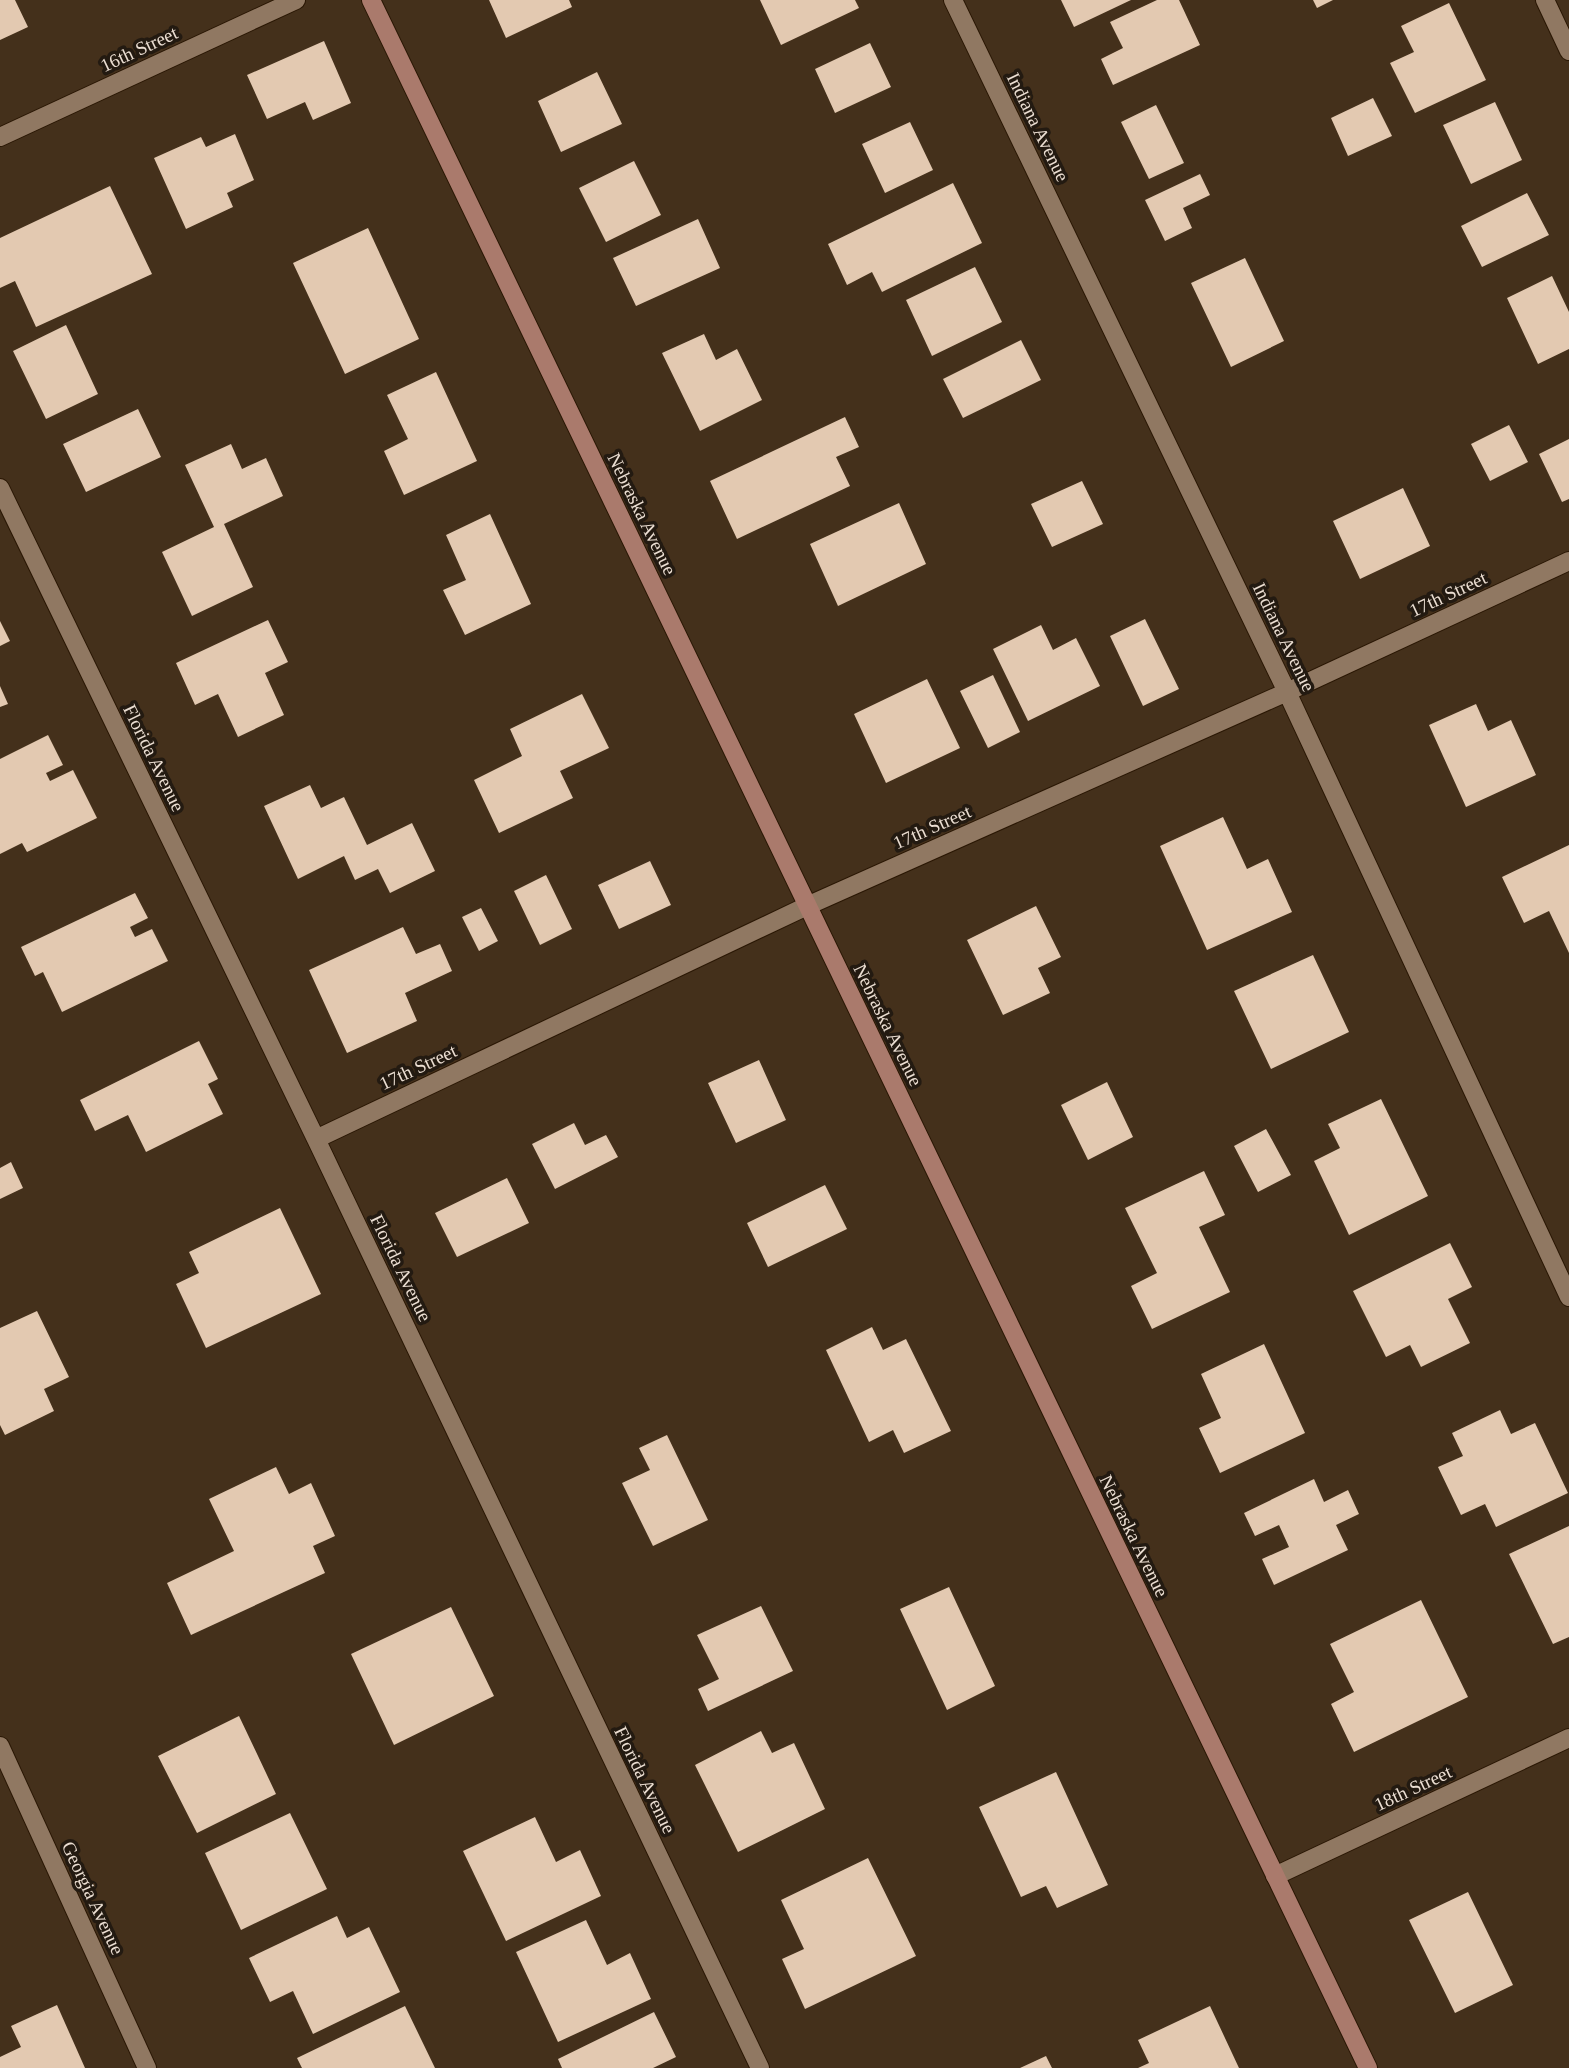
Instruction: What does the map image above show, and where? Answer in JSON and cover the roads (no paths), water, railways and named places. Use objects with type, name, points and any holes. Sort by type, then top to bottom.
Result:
[{"type":"main road","name":"Nebraska Avenue","points":[[371,0],[1368,2068]]},
{"type":"street","name":"16th Street","points":[[0,137],[296,0]]},
{"type":"street","name":"Indiana Avenue","points":[[953,0],[1287,692],[1569,1297]]},
{"type":"street","points":[[1545,0],[1569,51]]},
{"type":"street","name":"Florida Avenue","points":[[0,488],[316,1139],[760,2068]]},
{"type":"street","name":"17th Street","points":[[316,1139],[807,906],[1287,692],[1569,561]]},
{"type":"street","name":"18th Street","points":[[1275,1877],[1569,1738]]},
{"type":"street","name":"Georgia Avenue","points":[[0,1746],[148,2068]]}]
